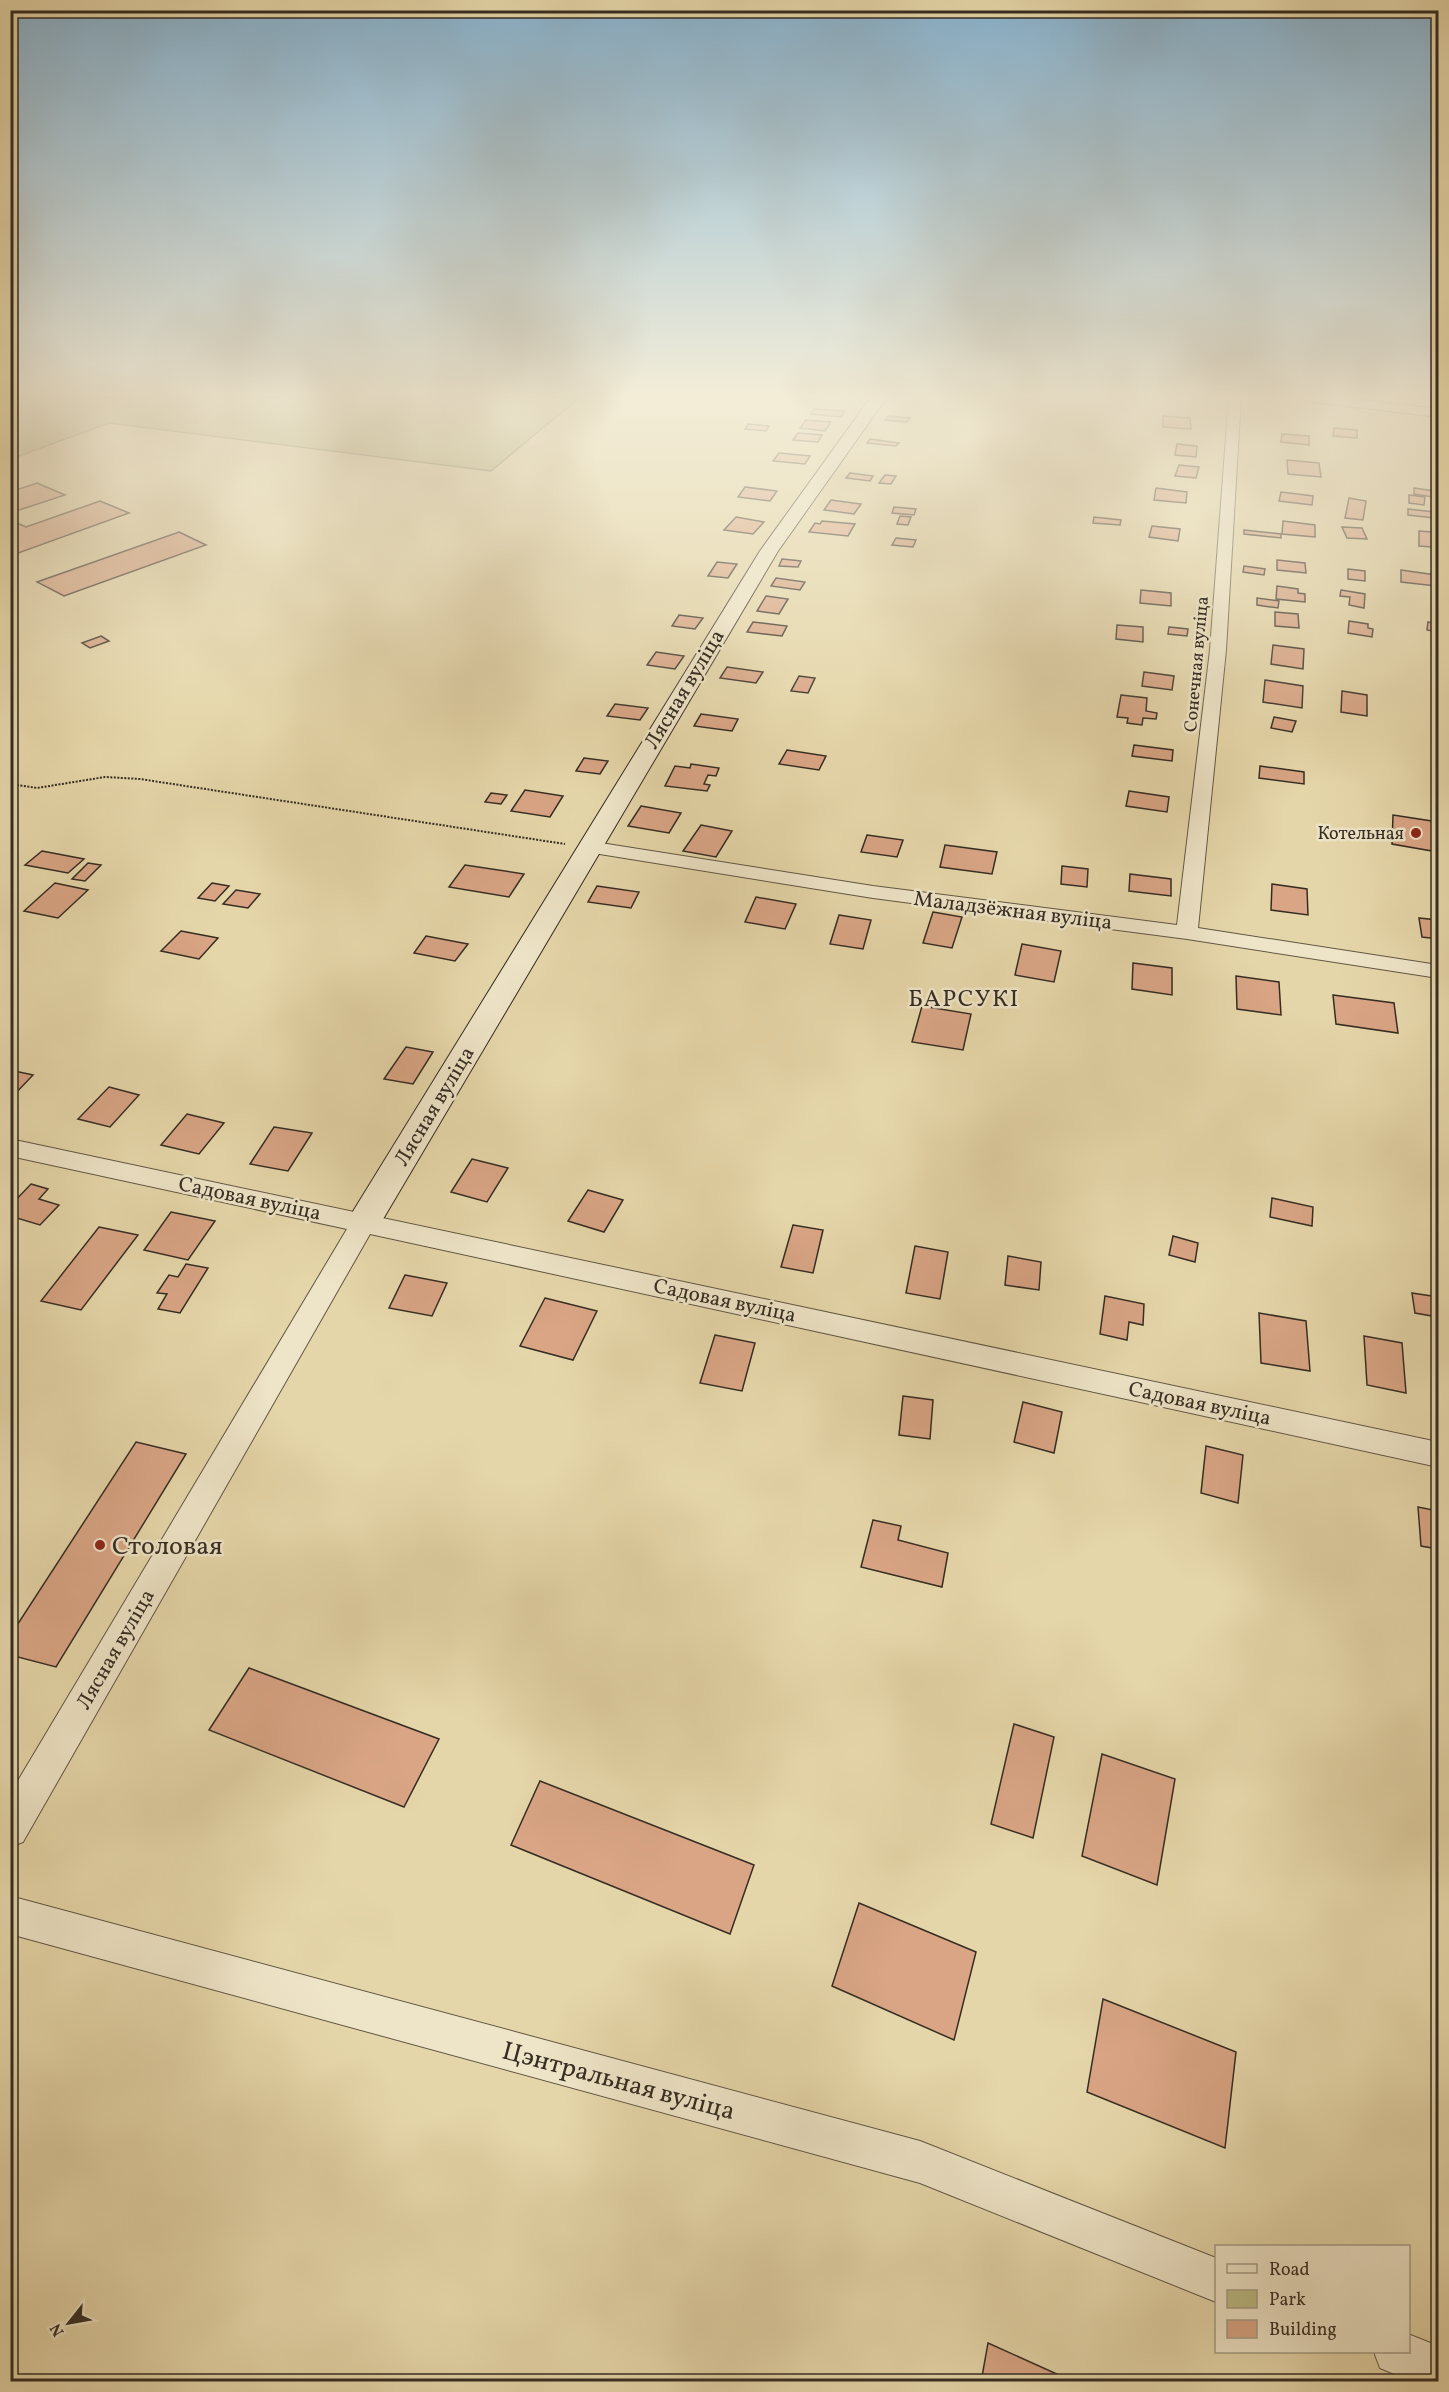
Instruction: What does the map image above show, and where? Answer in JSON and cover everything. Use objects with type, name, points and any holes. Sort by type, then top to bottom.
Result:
[{"type":"street","name":"Лясная вуліца","points":[[10,1829],[364,1222],[588,847],[769,551],[799,509]]},
{"type":"street","name":"Сонечная вуліца","points":[[1187,933],[1218,650],[1227,509]]},
{"type":"street","name":"Маладзёжная вуліца","points":[[588,847],[873,892],[1187,933],[1438,972]]},
{"type":"street","name":"Садовая вуліца","points":[[10,1147],[1438,1455]]},
{"type":"street","name":"Цэнтральная вуліца","points":[[10,1915],[920,2162],[1215,2280]]},
{"type":"street","points":[[1399,2353],[1438,2368]]},
{"type":"path","points":[[10,784],[37,788],[105,777],[140,779],[225,794],[588,847]]},
{"type":"building","points":[[10,509],[23,509],[10,513]]},
{"type":"building","points":[[78,509],[118,509],[129,513],[10,556],[10,520],[26,527]]},
{"type":"building","points":[[825,509],[858,509],[854,514]]},
{"type":"building","points":[[893,509],[916,509],[914,515],[892,513]]},
{"type":"building","points":[[1347,509],[1365,509],[1363,520],[1345,518]]},
{"type":"building","points":[[1408,509],[1434,512],[1434,518],[1408,515]]},
{"type":"building","points":[[900,516],[911,517],[908,525],[897,524]]},
{"type":"building","points":[[736,517],[764,522],[753,534],[724,530]]},
{"type":"building","points":[[1094,517],[1121,520],[1120,525],[1093,523]]},
{"type":"building","points":[[822,521],[855,524],[848,536],[809,532],[815,523],[820,524]]},
{"type":"building","points":[[1283,521],[1315,525],[1315,537],[1282,534]]},
{"type":"building","points":[[1152,526],[1180,529],[1178,541],[1149,537]]},
{"type":"building","points":[[1342,527],[1362,528],[1367,539],[1347,538]]},
{"type":"building","points":[[1244,530],[1281,534],[1281,538],[1244,534]]},
{"type":"building","points":[[1419,531],[1432,532],[1432,547],[1419,546]]},
{"type":"building","points":[[179,532],[206,545],[64,596],[37,582]]},
{"type":"building","points":[[896,538],[916,540],[913,547],[892,545]]},
{"type":"building","points":[[782,559],[801,561],[798,567],[779,566]]},
{"type":"building","points":[[1277,560],[1305,563],[1306,573],[1277,570]]},
{"type":"building","points":[[717,562],[737,564],[728,578],[708,576]]},
{"type":"building","points":[[1244,566],[1265,569],[1264,575],[1243,572]]},
{"type":"building","points":[[1348,569],[1365,571],[1365,581],[1348,579]]},
{"type":"building","points":[[1401,570],[1436,575],[1436,586],[1401,582]]},
{"type":"building","points":[[776,578],[805,582],[800,590],[771,586]]},
{"type":"building","points":[[1277,586],[1298,589],[1298,593],[1305,594],[1305,602],[1276,599]]},
{"type":"building","points":[[1141,590],[1171,593],[1171,606],[1140,603]]},
{"type":"building","points":[[1341,590],[1365,594],[1364,608],[1349,605],[1350,597],[1340,596]]},
{"type":"building","points":[[766,596],[788,599],[779,614],[757,611]]},
{"type":"building","points":[[1257,598],[1279,601],[1278,608],[1257,605]]},
{"type":"building","points":[[1275,612],[1298,614],[1299,628],[1275,626]]},
{"type":"building","points":[[679,615],[703,618],[695,629],[672,626]]},
{"type":"building","points":[[1349,621],[1368,624],[1368,628],[1373,629],[1372,637],[1348,633]]},
{"type":"building","points":[[753,622],[787,626],[782,636],[747,632]]},
{"type":"building","points":[[1428,622],[1438,624],[1438,632],[1427,630]]},
{"type":"building","points":[[1117,625],[1143,627],[1143,642],[1116,639]]},
{"type":"building","points":[[1169,627],[1188,629],[1187,636],[1168,634]]},
{"type":"building","points":[[101,636],[109,641],[90,648],[82,643]]},
{"type":"building","points":[[1273,645],[1304,649],[1303,669],[1271,664]]},
{"type":"building","points":[[656,652],[684,656],[675,669],[647,665]]},
{"type":"building","points":[[727,667],[763,672],[756,683],[720,678]]},
{"type":"building","points":[[1144,672],[1174,676],[1172,690],[1142,686]]},
{"type":"building","points":[[799,676],[815,678],[808,693],[791,691]]},
{"type":"building","points":[[1265,680],[1303,686],[1302,708],[1263,702]]},
{"type":"building","points":[[1342,691],[1367,695],[1367,716],[1341,712]]},
{"type":"building","points":[[1121,695],[1147,698],[1146,711],[1157,713],[1156,719],[1143,718],[1142,725],[1127,723],[1128,718],[1117,717]]},
{"type":"building","points":[[615,704],[648,708],[640,720],[607,716]]},
{"type":"building","points":[[701,714],[738,719],[732,731],[694,726]]},
{"type":"building","points":[[1274,717],[1296,721],[1292,732],[1271,728]]},
{"type":"building","points":[[1134,745],[1173,750],[1172,761],[1132,756]]},
{"type":"building","points":[[787,750],[826,756],[819,770],[779,764]]},
{"type":"building","points":[[584,758],[608,761],[600,774],[576,771]]},
{"type":"building","points":[[691,764],[719,768],[716,776],[708,775],[704,784],[710,785],[707,791],[665,786],[675,766],[690,768]]},
{"type":"building","points":[[1260,766],[1304,772],[1304,784],[1259,778]]},
{"type":"building","points":[[525,790],[563,796],[550,817],[511,811]]},
{"type":"building","points":[[1129,791],[1169,797],[1167,812],[1126,806]]},
{"type":"building","points":[[491,793],[507,795],[501,804],[485,802]]},
{"type":"building","points":[[641,806],[681,813],[669,833],[628,826]]},
{"type":"building","name":"Котельная","points":[[1393,815],[1438,822],[1438,852],[1392,844]]},
{"type":"building","points":[[701,825],[732,831],[716,857],[683,851]]},
{"type":"building","points":[[867,835],[903,840],[897,857],[861,852]]},
{"type":"building","points":[[945,845],[997,852],[992,874],[940,867]]},
{"type":"building","points":[[42,851],[84,859],[68,873],[25,865]]},
{"type":"building","points":[[88,863],[101,865],[85,881],[72,879]]},
{"type":"building","points":[[465,865],[524,874],[509,897],[449,887]]},
{"type":"building","points":[[1062,866],[1088,869],[1087,887],[1061,884]]},
{"type":"building","points":[[1130,874],[1171,879],[1171,896],[1129,891]]},
{"type":"building","points":[[55,883],[88,890],[58,918],[24,911]]},
{"type":"building","points":[[212,883],[229,886],[215,901],[198,898]]},
{"type":"building","points":[[1272,884],[1307,889],[1308,915],[1271,910]]},
{"type":"building","points":[[597,886],[639,892],[631,908],[588,902]]},
{"type":"building","points":[[236,890],[260,894],[248,908],[223,904]]},
{"type":"building","points":[[756,897],[796,904],[785,929],[745,922]]},
{"type":"building","points":[[933,912],[962,917],[952,948],[923,943]]},
{"type":"building","points":[[839,915],[871,920],[863,949],[830,944]]},
{"type":"building","points":[[1419,918],[1438,920],[1438,939],[1422,937]]},
{"type":"building","points":[[181,931],[218,938],[199,959],[161,951]]},
{"type":"building","points":[[426,936],[468,944],[455,961],[414,953]]},
{"type":"building","points":[[1022,944],[1061,951],[1054,982],[1015,975]]},
{"type":"building","points":[[1133,963],[1172,968],[1172,995],[1132,989]]},
{"type":"building","points":[[1236,976],[1279,982],[1281,1015],[1237,1009]]},
{"type":"building","points":[[1333,995],[1394,1003],[1398,1033],[1336,1024]]},
{"type":"building","points":[[922,1006],[971,1014],[963,1050],[912,1042]]},
{"type":"building","points":[[406,1047],[433,1052],[413,1084],[384,1079]]},
{"type":"building","points":[[10,1070],[33,1075],[11,1098],[10,1098]]},
{"type":"building","points":[[109,1087],[139,1095],[110,1127],[78,1119]]},
{"type":"building","points":[[187,1114],[224,1123],[199,1154],[161,1145]]},
{"type":"building","points":[[274,1127],[312,1133],[288,1171],[250,1164]]},
{"type":"building","points":[[472,1159],[508,1168],[487,1202],[451,1192]]},
{"type":"building","points":[[31,1184],[48,1189],[39,1199],[59,1205],[40,1225],[10,1216],[10,1206]]},
{"type":"building","points":[[588,1190],[623,1200],[604,1232],[568,1221]]},
{"type":"building","points":[[1272,1198],[1313,1207],[1312,1226],[1270,1217]]},
{"type":"building","points":[[171,1212],[215,1221],[188,1260],[144,1250]]},
{"type":"building","points":[[793,1225],[823,1230],[813,1273],[781,1267]]},
{"type":"building","points":[[99,1227],[138,1235],[81,1310],[41,1301]]},
{"type":"building","points":[[1173,1236],[1198,1243],[1195,1262],[1169,1255]]},
{"type":"building","points":[[915,1246],[948,1252],[940,1299],[906,1293]]},
{"type":"building","points":[[1008,1256],[1041,1262],[1039,1290],[1005,1285]]},
{"type":"building","points":[[186,1264],[208,1268],[180,1313],[158,1309],[167,1294],[157,1293],[169,1275],[178,1277]]},
{"type":"building","points":[[405,1275],[447,1283],[432,1316],[389,1308]]},
{"type":"building","points":[[1412,1293],[1438,1297],[1438,1317],[1415,1313]]},
{"type":"building","points":[[1105,1296],[1144,1304],[1143,1325],[1129,1322],[1127,1340],[1100,1334]]},
{"type":"building","points":[[545,1298],[597,1311],[573,1360],[520,1346]]},
{"type":"building","points":[[1259,1313],[1306,1321],[1310,1371],[1261,1363]]},
{"type":"building","points":[[715,1335],[755,1343],[742,1391],[700,1383]]},
{"type":"building","points":[[1364,1336],[1402,1343],[1406,1393],[1367,1385]]},
{"type":"building","points":[[903,1396],[933,1400],[930,1439],[899,1435]]},
{"type":"building","points":[[1023,1402],[1062,1412],[1054,1453],[1014,1442]]},
{"type":"building","name":"Столовая","points":[[136,1442],[186,1454],[56,1667],[10,1655],[10,1636]]},
{"type":"building","points":[[1206,1446],[1243,1455],[1238,1503],[1201,1493]]},
{"type":"building","points":[[1418,1507],[1438,1511],[1438,1549],[1421,1546]]},
{"type":"building","points":[[873,1520],[901,1526],[898,1540],[948,1553],[942,1587],[861,1567]]},
{"type":"building","points":[[249,1668],[439,1739],[404,1807],[209,1730]]},
{"type":"building","points":[[1014,1724],[1054,1737],[1033,1838],[991,1824]]},
{"type":"building","points":[[1102,1754],[1175,1779],[1157,1885],[1082,1856]]},
{"type":"building","points":[[540,1781],[754,1865],[730,1934],[511,1845]]},
{"type":"building","points":[[859,1903],[976,1952],[954,2040],[832,1986]]},
{"type":"building","points":[[1103,1999],[1236,2052],[1225,2148],[1087,2092]]},
{"type":"building","points":[[988,2343],[1059,2375],[1058,2382],[981,2382]]},
{"type":"place","name":"Котельная","points":[[1416,833]]},
{"type":"place","name":"Столовая","points":[[100,1545]]},
{"type":"district","name":"БАРСУКІ","points":[[964,998]]}]
